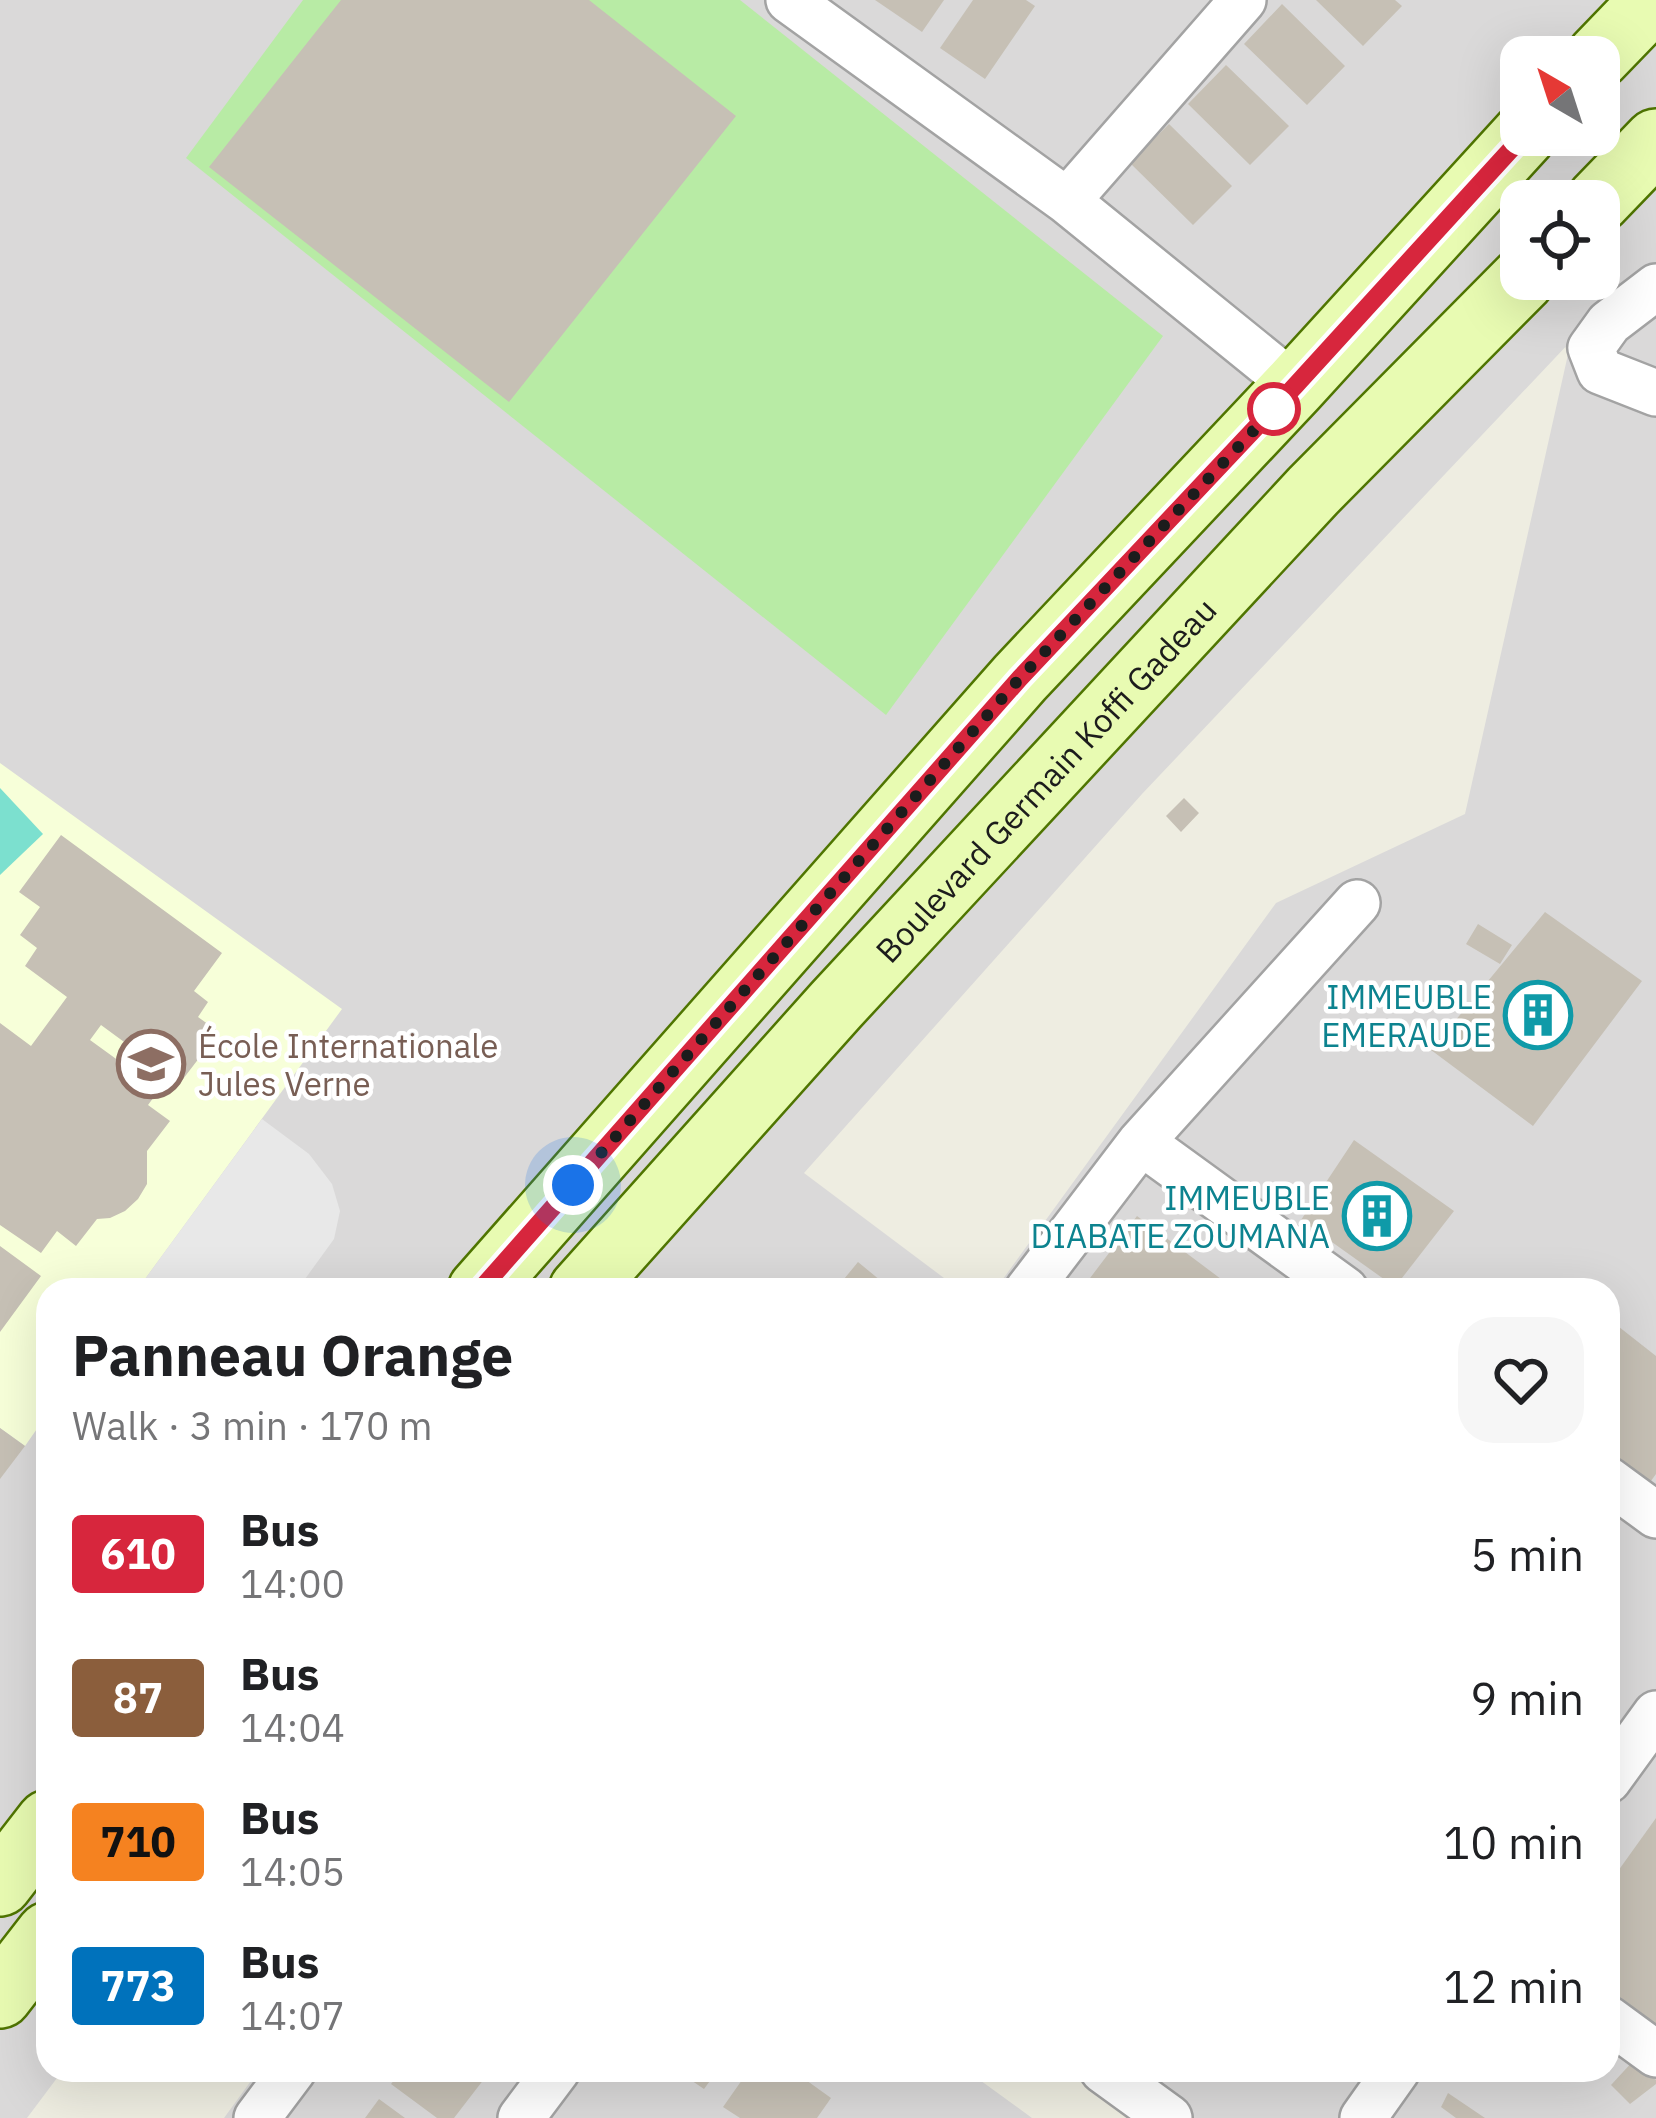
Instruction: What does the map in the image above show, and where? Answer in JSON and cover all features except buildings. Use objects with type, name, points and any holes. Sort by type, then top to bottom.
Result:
[{"type":"main road","points":[[1618,36],[1653,0]]},
{"type":"main road","points":[[1618,180],[1656,141]]},
{"type":"main road","points":[[491,1278],[1020,678],[1505,156]]},
{"type":"main road","name":"Boulevard Germain Koffi Gadeau","points":[[592,1278],[836,1005],[1297,508],[1502,300]]},
{"type":"main road","points":[[0,1884],[36,1838]]},
{"type":"main road","points":[[0,1996],[36,1950]]},
{"type":"street","points":[[789,0],[1067,201],[1295,386]]},
{"type":"street","points":[[1067,201],[1222,7]]},
{"type":"street","points":[[1656,286],[1609,323],[1591,348],[1600,371],[1656,393]]},
{"type":"street","points":[[1037,1278],[1141,1142],[1358,903]]},
{"type":"street","points":[[1141,1142],[1328,1278]]},
{"type":"street","points":[[1620,1489],[1656,1515]]},
{"type":"street","points":[[1620,1764],[1656,1714]]},
{"type":"street","points":[[1620,2028],[1656,2054]]},
{"type":"street","points":[[257,2118],[284,2082]]},
{"type":"street","points":[[521,2118],[548,2082]]},
{"type":"street","points":[[1120,2082],[1169,2118]]},
{"type":"street","points":[[1363,2118],[1388,2082]]},
{"type":"shaded area","points":[[0,0],[1656,0],[1656,2118],[1181,2118],[1132,2082],[1620,2082],[1620,1278],[1004,1278],[1276,903],[1465,814],[1571,341],[1142,794],[804,1173],[944,1278],[36,1278],[36,2082],[54,2082],[27,2118],[0,2118]]},
{"type":"shaded area","name":"École Internationale Jules Verne","points":[[0,763],[342,1009],[146,1278],[36,1278],[36,1430],[25,1446],[0,1428]]},
{"type":"shaded area","points":[[0,788],[43,834],[0,875]]},
{"type":"shaded area","points":[[262,1119],[309,1154],[332,1184],[340,1211],[334,1239],[306,1278],[146,1278]]},
{"type":"shaded area","points":[[250,2082],[982,2082],[1032,2118],[224,2118]]},
{"type":"green space","points":[[303,0],[740,0],[1163,336],[886,715],[186,158]]},
{"type":"bus line","name":"610","points":[[491,1278],[1020,678],[1504,156]]},
{"type":"place","name":"IMMEUBLE EMERAUDE","points":[[1538,1015]]},
{"type":"place","name":"École Internationale Jules Verne","points":[[151,1064]]},
{"type":"place","name":"IMMEUBLE DIABATE ZOUMANA","points":[[1377,1216]]},
{"type":"route","points":[[573,1185],[1020,678],[1274,409]]}]
